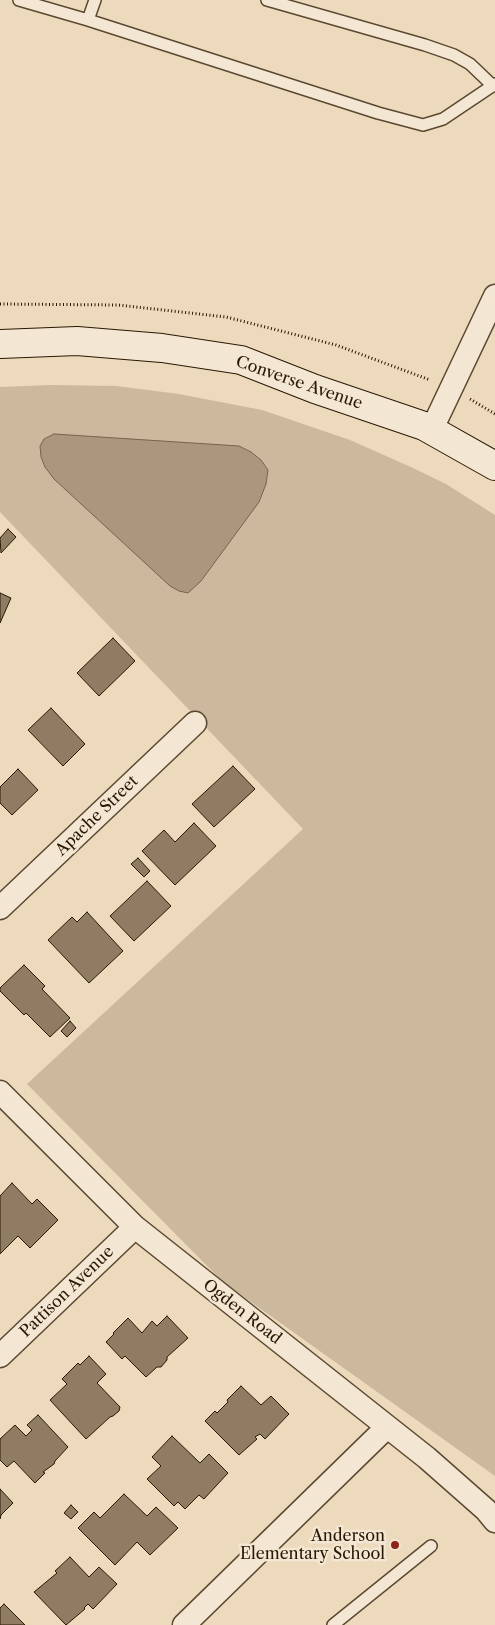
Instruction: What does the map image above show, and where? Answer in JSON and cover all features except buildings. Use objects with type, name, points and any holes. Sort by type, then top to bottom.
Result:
[{"type":"main road","name":"Converse Avenue","points":[[0,344],[77,341],[162,348],[242,360],[314,389],[424,426],[495,466]]},
{"type":"street","points":[[431,431],[495,296]]},
{"type":"street","name":"Apache Street","points":[[0,908],[195,724]]},
{"type":"street","name":"Ogden Road","points":[[0,1092],[134,1227],[426,1458],[486,1510],[495,1521]]},
{"type":"street","name":"Pattison Avenue","points":[[0,1356],[134,1227]]},
{"type":"street","points":[[188,1623],[387,1427]]},
{"type":"lane","points":[[19,0],[88,20],[378,113],[423,125],[442,120],[494,85],[470,64],[454,55],[267,0]]},
{"type":"lane","points":[[88,20],[95,0]]},
{"type":"lane","points":[[333,1625],[431,1546]]},
{"type":"shaded area","points":[[51,385],[116,386],[179,394],[262,410],[350,440],[413,468],[446,484],[495,515],[495,1476],[223,1282],[27,1084],[303,829],[0,512],[0,387]]},
{"type":"shaded area","points":[[54,434],[239,446],[261,460],[268,470],[266,484],[259,502],[201,581],[188,593],[179,591],[170,586],[54,479],[45,467],[41,457],[40,446],[44,439]]},
{"type":"place","name":"Anderson Elementary School","points":[[395,1545]]}]
